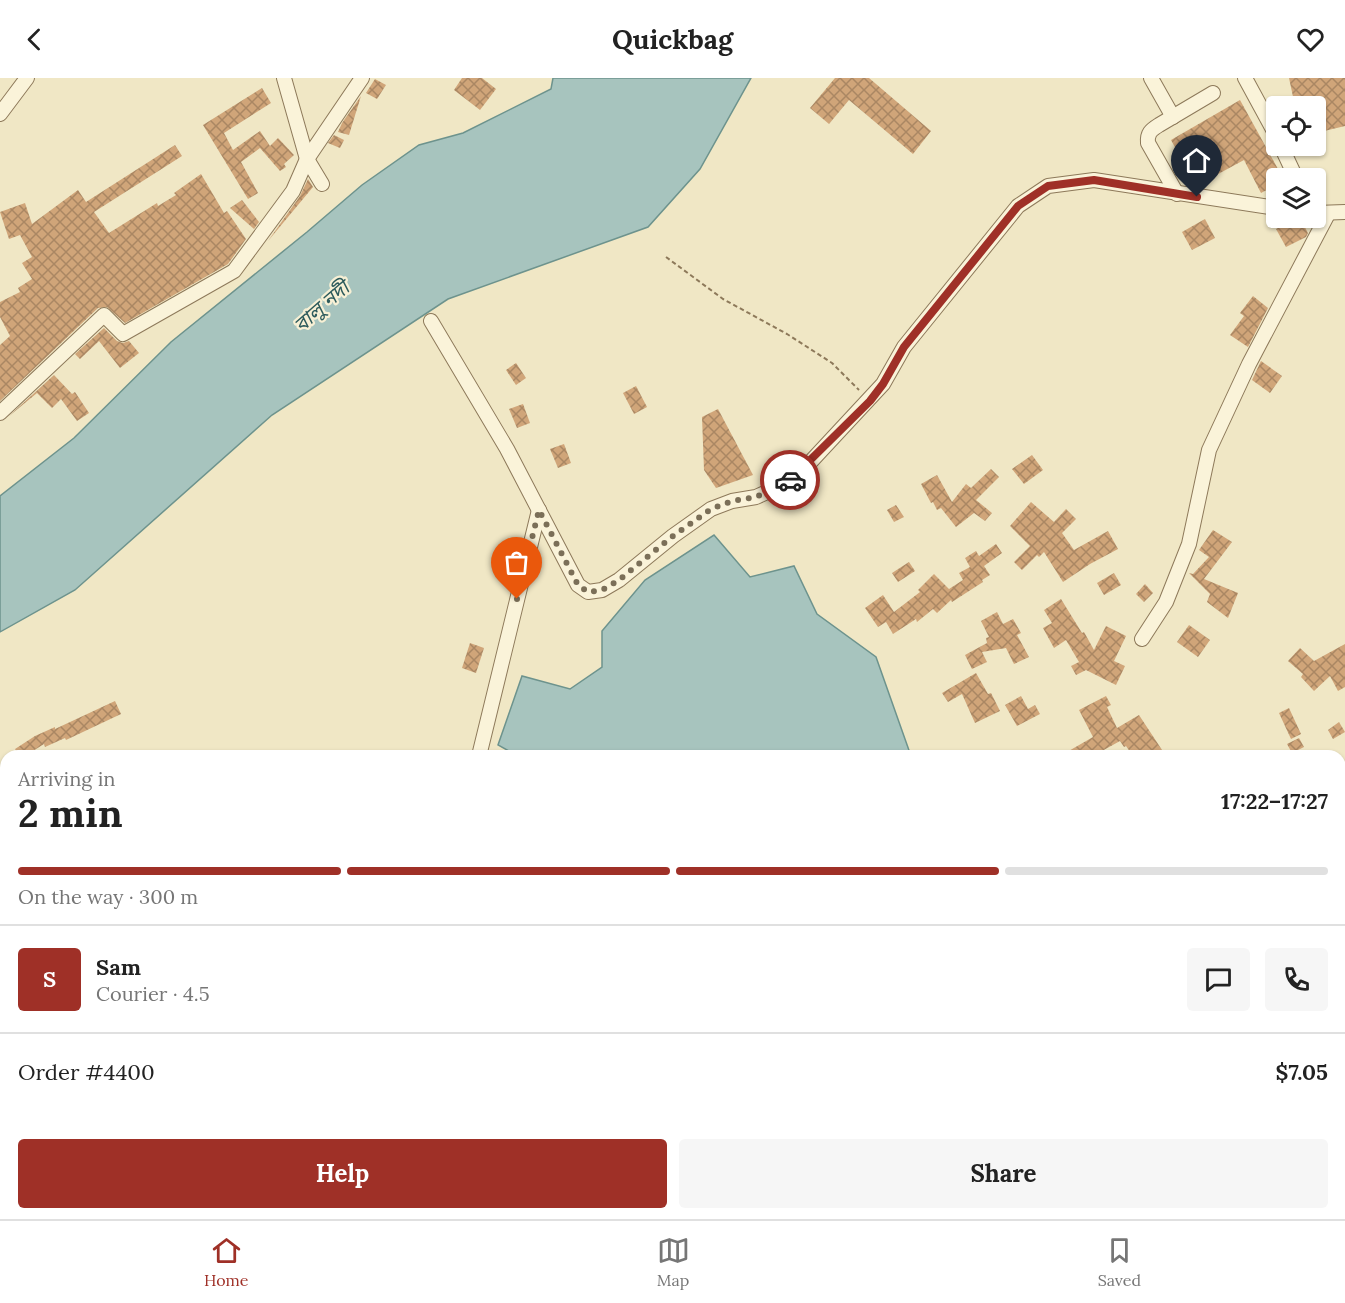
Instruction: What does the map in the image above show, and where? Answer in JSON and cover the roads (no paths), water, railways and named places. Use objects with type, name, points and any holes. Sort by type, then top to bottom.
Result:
[{"type":"street","points":[[0,114],[27,78]]},
{"type":"street","points":[[284,78],[307,159],[322,184]]},
{"type":"street","points":[[0,414],[104,315],[123,334],[234,271],[293,191],[307,159],[362,78]]},
{"type":"street","points":[[1151,78],[1173,117]]},
{"type":"street","points":[[1245,78],[1266,117]]},
{"type":"street","points":[[1177,194],[1148,143],[1148,136],[1152,130],[1213,93]]},
{"type":"street","points":[[431,321],[507,449],[578,585],[588,592],[602,590],[619,580],[673,536],[711,509],[732,501],[756,497],[787,483],[802,470],[870,401],[887,378],[904,347],[1018,206],[1048,186],[1094,180],[1266,207]]},
{"type":"street","points":[[1326,213],[1345,212]]},
{"type":"street","points":[[1142,639],[1166,602],[1189,544],[1209,450],[1315,228]]},
{"type":"street","points":[[480,750],[539,510]]},
{"type":"water","name":"বালু নদী","points":[[553,78],[751,78],[700,169],[648,227],[448,299],[272,415],[75,590],[0,632],[0,496],[74,438],[171,342],[362,185],[419,145],[463,133],[551,89]]},
{"type":"water","points":[[714,535],[750,577],[794,566],[817,614],[876,657],[909,750],[507,750],[498,745],[522,676],[570,689],[602,667],[602,631],[645,580]]}]
